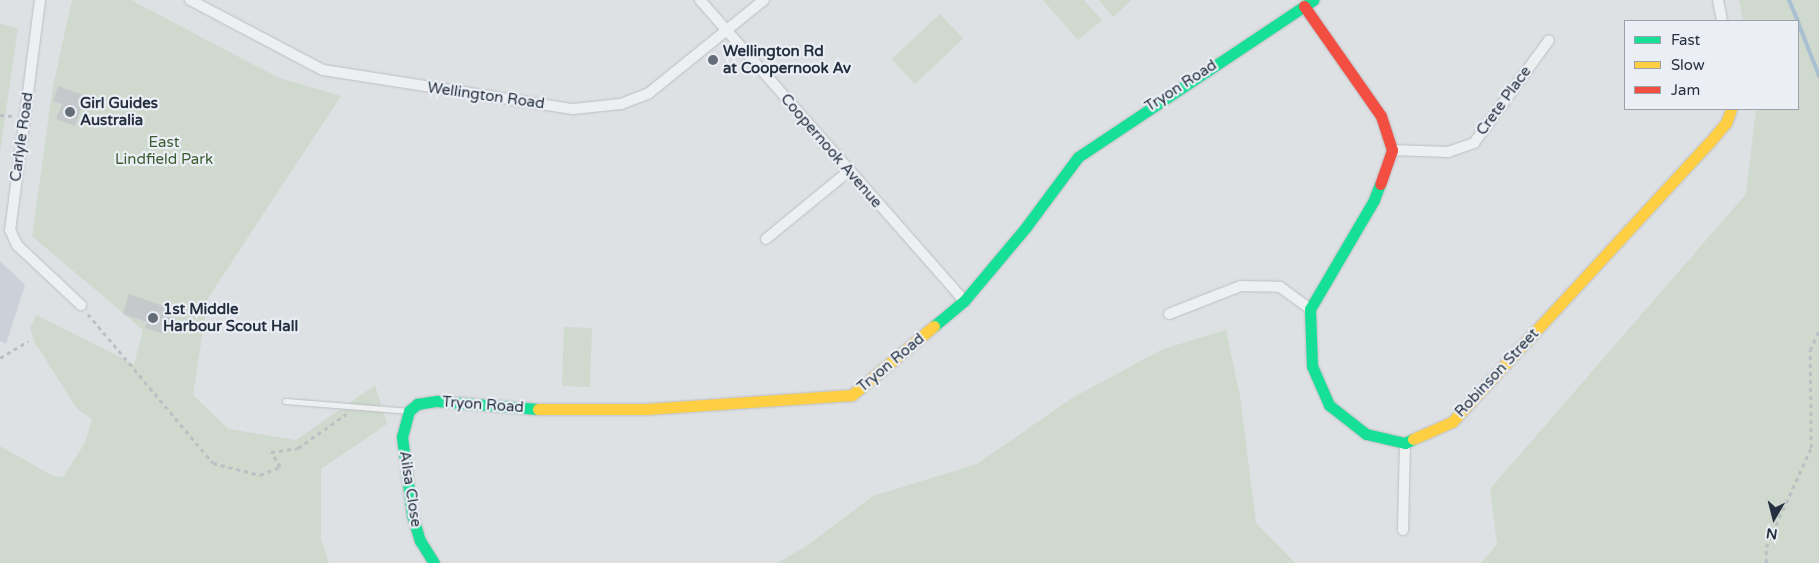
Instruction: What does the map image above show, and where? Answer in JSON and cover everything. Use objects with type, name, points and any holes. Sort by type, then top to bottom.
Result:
[{"type":"street","name":"Carlyle Road","points":[[40,0],[10,230],[17,245],[81,305]]},
{"type":"street","name":"Wellington Road","points":[[190,0],[323,70],[573,109],[621,104],[649,93],[727,32],[764,0]]},
{"type":"street","name":"Coopernook Avenue","points":[[700,0],[964,301]]},
{"type":"street","points":[[1718,0],[1722,20]]},
{"type":"street","points":[[1308,3],[1381,116],[1392,150],[1374,200],[1310,309],[1312,366],[1330,405],[1366,434],[1405,443],[1403,530]]},
{"type":"street","name":"Tryon Road","points":[[409,411],[417,404],[438,401],[546,410],[646,409],[852,395],[964,301],[1026,227],[1078,157],[1308,3]]},
{"type":"street","name":"Crete Place","points":[[1392,150],[1448,152],[1474,143],[1549,40]]},
{"type":"street","name":"Robinson Street","points":[[1405,443],[1452,422],[1709,143],[1726,123],[1731,110]]},
{"type":"street","points":[[766,239],[849,171]]},
{"type":"street","points":[[1169,314],[1241,286],[1280,287],[1310,309]]},
{"type":"street","name":"Ailsa Close","points":[[409,411],[402,437],[412,514],[420,541],[434,563]]},
{"type":"lane","name":"Tryon Road","points":[[285,401],[409,411]]},
{"type":"path","points":[[81,305],[213,462],[260,475],[280,467],[271,452],[298,448],[357,406]]},
{"type":"path","points":[[1766,563],[1766,546],[1811,448],[1810,350],[1819,331]]},
{"type":"path","points":[[0,358],[28,340]]},
{"type":"shaded area","points":[[0,261],[25,285],[6,344],[0,341]]},
{"type":"green space","name":"East Lindfield Park","points":[[72,0],[131,0],[279,78],[341,96],[208,298],[193,395],[228,429],[296,440],[375,385],[387,424],[321,469],[321,539],[329,563],[0,563],[0,446],[53,476],[63,477],[85,443],[92,419],[77,409],[34,341],[30,328],[36,315],[134,364],[143,330],[32,236],[53,86]]},
{"type":"green space","points":[[1043,0],[1084,0],[1102,20],[1078,40]]},
{"type":"green space","points":[[1099,0],[1132,0],[1113,17]]},
{"type":"green space","points":[[1739,0],[1819,0],[1819,563],[1481,563],[1497,544],[1490,489],[1746,194],[1756,110],[1799,110],[1799,20],[1743,20]]},
{"type":"green space","points":[[940,14],[963,39],[915,84],[892,59]]},
{"type":"green space","points":[[0,24],[18,28],[0,152]]},
{"type":"green space","points":[[564,327],[592,328],[590,387],[562,386]]},
{"type":"green space","points":[[1226,330],[1240,396],[1256,523],[1295,563],[777,563],[805,547],[873,496],[977,464],[1072,398],[1163,349]]},
{"type":"building","name":"Girl Guides Australia","points":[[58,86],[86,96],[75,126],[56,119],[62,104],[53,101]]},
{"type":"building","name":"1st Middle Harbour Scout Hall","points":[[129,294],[175,310],[166,334],[145,328],[147,322],[123,314]]},
{"type":"waterway","points":[[1789,0],[1798,20]]},
{"type":"waterway","points":[[1799,25],[1819,76]]},
{"type":"traffic: fast","points":[[934,326],[964,301],[1026,227],[1078,157],[1313,0]]},
{"type":"traffic: fast","points":[[1380,184],[1374,200],[1310,309],[1312,366],[1329,405],[1366,434],[1405,443],[1413,439]]},
{"type":"traffic: fast","points":[[434,563],[420,541],[412,514],[402,437],[409,411],[417,404],[437,401],[538,409]]},
{"type":"traffic: slow","points":[[1413,439],[1452,422],[1709,143],[1726,123],[1731,110]]},
{"type":"traffic: slow","points":[[538,409],[646,409],[852,395],[934,326]]},
{"type":"traffic: jam","points":[[1304,6],[1381,116],[1392,150],[1380,184]]},
{"type":"place","name":"Wellington Rd at Coopernook Av","points":[[713,60]]},
{"type":"place","name":"Girl Guides Australia","points":[[70,112]]},
{"type":"place","name":"1st Middle Harbour Scout Hall","points":[[153,318]]}]
